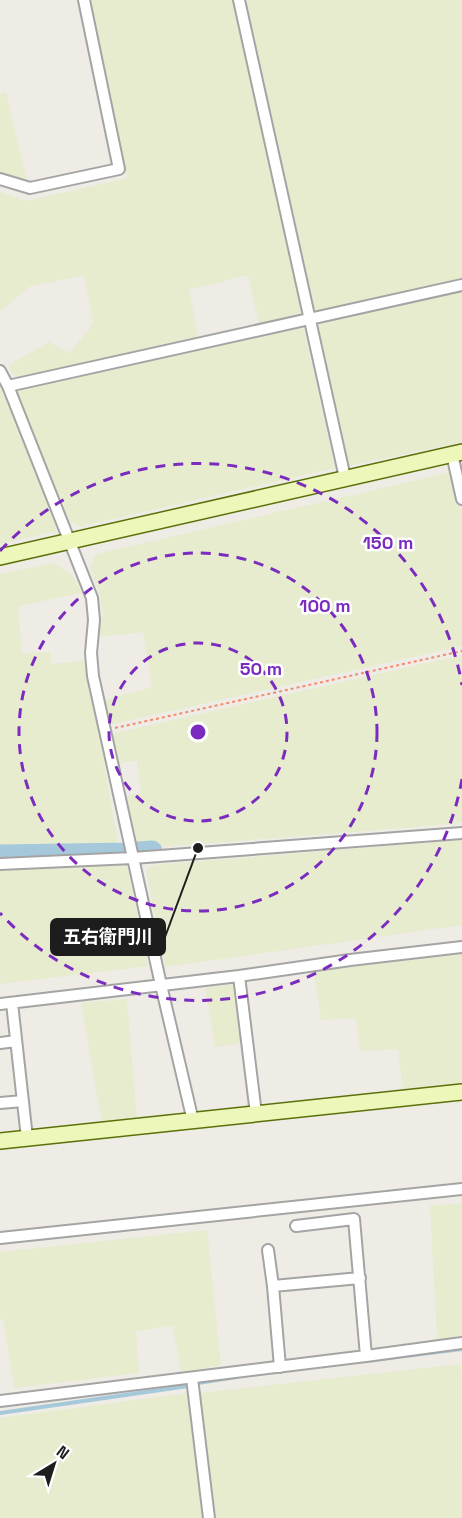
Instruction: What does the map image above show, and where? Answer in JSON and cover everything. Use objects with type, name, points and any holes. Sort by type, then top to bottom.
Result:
[{"type":"street","points":[[0,179],[30,188],[119,169],[84,0]]},
{"type":"street","points":[[239,0],[345,478]]},
{"type":"street","points":[[8,386],[462,285]]},
{"type":"street","points":[[0,370],[92,598],[93,676],[193,1121]]},
{"type":"street","points":[[0,557],[457,453],[462,499]]},
{"type":"street","points":[[0,864],[133,858],[462,833]]},
{"type":"street","points":[[0,1004],[239,976],[462,946]]},
{"type":"street","points":[[239,976],[256,1114]]},
{"type":"street","points":[[12,1003],[27,1138]]},
{"type":"street","points":[[0,1043],[16,1041]]},
{"type":"street","points":[[0,1141],[462,1092]]},
{"type":"street","points":[[0,1103],[22,1101]]},
{"type":"street","points":[[0,1238],[462,1189]]},
{"type":"street","points":[[297,1226],[354,1219],[366,1356]]},
{"type":"street","points":[[268,1250],[280,1367]]},
{"type":"street","points":[[273,1287],[360,1278]]},
{"type":"street","points":[[0,1401],[462,1343]]},
{"type":"street","points":[[192,1378],[209,1518]]},
{"type":"path","points":[[104,731],[462,651]]},
{"type":"green space","points":[[91,0],[233,0],[303,311],[297,316],[259,323],[248,275],[189,290],[198,336],[19,378],[12,374],[9,365],[49,342],[70,353],[93,323],[84,275],[29,287],[0,312],[0,192],[26,201],[127,178]]},
{"type":"green space","points":[[248,0],[462,0],[462,280],[319,313],[314,310],[246,4]]},
{"type":"green space","points":[[6,93],[28,183],[0,175],[0,94]]},
{"type":"green space","points":[[462,289],[462,442],[348,466],[318,324],[320,321]]},
{"type":"green space","points":[[296,328],[304,329],[335,468],[82,526],[68,521],[17,393],[23,387]]},
{"type":"green space","points":[[0,387],[56,520],[56,531],[0,544]]},
{"type":"green space","points":[[452,472],[462,515],[462,646],[113,724],[108,722],[103,700],[152,687],[143,632],[98,637],[103,614],[99,593],[90,568],[96,554]]},
{"type":"green space","points":[[52,563],[63,568],[73,577],[82,593],[18,606],[22,653],[51,652],[51,664],[86,661],[118,843],[0,851],[0,574]]},
{"type":"green space","points":[[462,655],[462,822],[136,849],[124,797],[141,793],[137,760],[118,764],[112,740],[115,733]]},
{"type":"green space","points":[[462,840],[462,925],[165,967],[146,871],[153,865]]},
{"type":"green space","points":[[122,865],[128,870],[148,966],[0,984],[0,868]]},
{"type":"green space","points":[[462,953],[462,1085],[403,1091],[398,1049],[360,1051],[356,1018],[321,1020],[314,971]]},
{"type":"green space","points":[[235,984],[241,1043],[215,1047],[205,988]]},
{"type":"green space","points":[[127,999],[137,1120],[102,1124],[81,1003]]},
{"type":"green space","points":[[462,1203],[462,1335],[437,1340],[430,1206]]},
{"type":"green space","points":[[207,1230],[221,1365],[181,1373],[173,1326],[136,1331],[139,1373],[14,1388],[3,1319],[0,1319],[0,1252]]},
{"type":"green space","points":[[461,1364],[462,1518],[214,1518],[199,1393]]},
{"type":"green space","points":[[188,1393],[204,1518],[0,1518],[0,1418]]},
{"type":"waterway","points":[[0,855],[152,851]]},
{"type":"waterway","points":[[365,1361],[462,1349]]},
{"type":"waterway","points":[[0,1413],[236,1377]]},
{"type":"place","name":"五右衛門川","points":[[198,848]]}]
